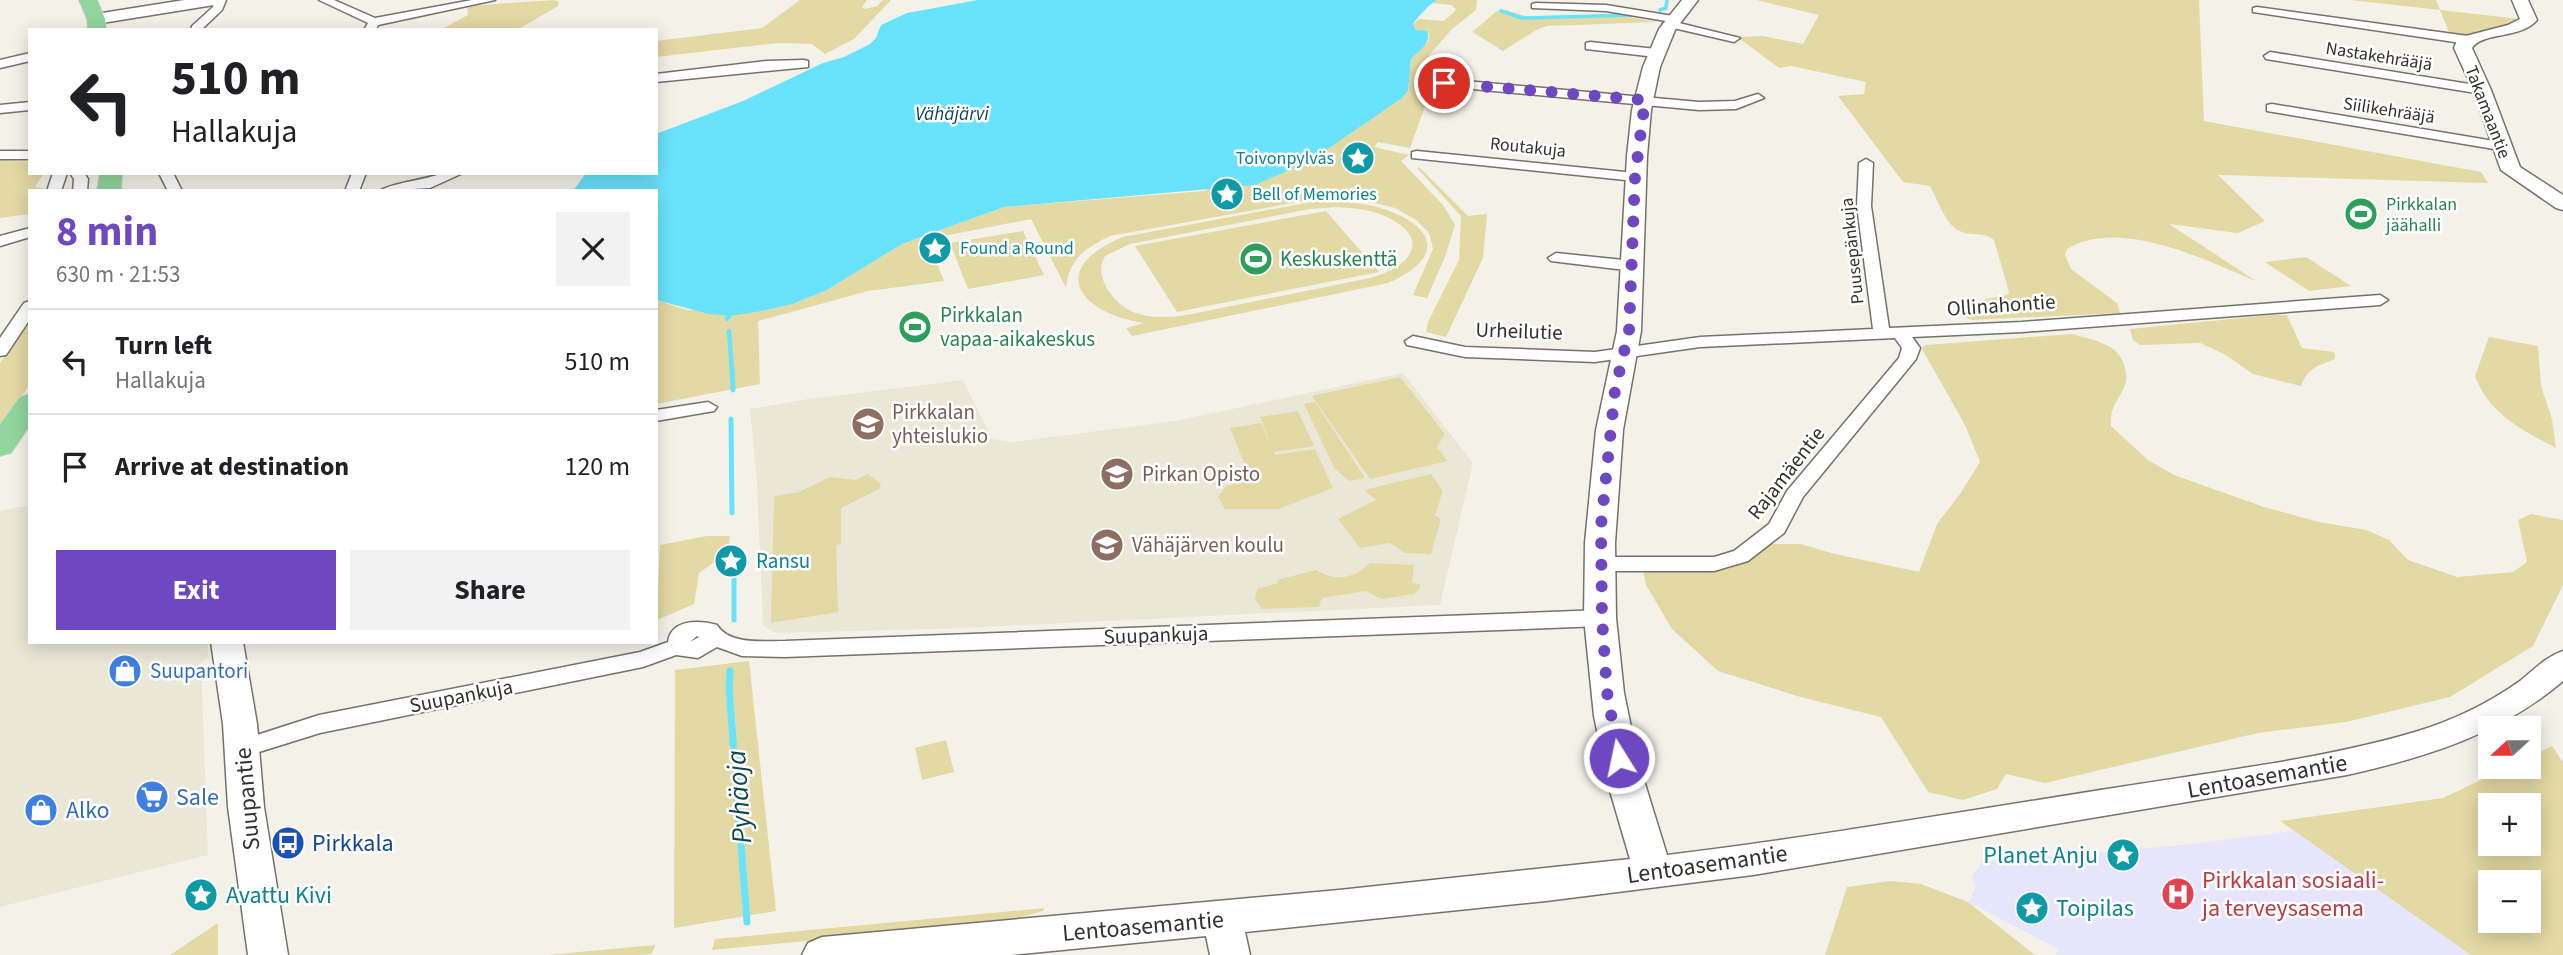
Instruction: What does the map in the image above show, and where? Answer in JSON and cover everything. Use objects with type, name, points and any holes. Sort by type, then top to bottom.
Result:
[{"type":"main road","points":[[88,0],[104,20]]},
{"type":"main road","points":[[0,447],[28,406]]},
{"type":"street","points":[[104,20],[180,3],[217,0],[218,8],[196,28]]},
{"type":"street","points":[[325,0],[372,26],[489,0]]},
{"type":"street","points":[[1653,873],[1619,758],[1607,692],[1601,564],[1608,443],[1615,390],[1629,331],[1635,177],[1650,68],[1671,22],[1690,0]]},
{"type":"street","name":"Takamaantie","points":[[2520,0],[2529,20],[2523,25],[2469,40],[2462,48],[2482,90],[2500,146],[2511,170],[2563,204]]},
{"type":"street","points":[[1536,6],[1606,8],[1734,38]]},
{"type":"street","points":[[2257,10],[2469,40]]},
{"type":"street","points":[[1590,46],[1656,53]]},
{"type":"street","name":"Nastakehrääjä","points":[[2270,56],[2482,90]]},
{"type":"street","points":[[0,64],[28,57]]},
{"type":"street","points":[[658,78],[767,65],[804,64]]},
{"type":"street","points":[[1444,83],[1712,107],[1736,105],[1758,98]]},
{"type":"street","points":[[0,110],[28,106]]},
{"type":"street","name":"Siilikehrääjä","points":[[2272,108],[2500,146]]},
{"type":"street","points":[[0,155],[28,155]]},
{"type":"street","name":"Routakuja","points":[[1417,155],[1635,177]]},
{"type":"street","name":"Puusepänkuja","points":[[1866,163],[1864,206],[1892,335]]},
{"type":"street","points":[[399,189],[430,184],[451,175]]},
{"type":"street","points":[[0,241],[28,233]]},
{"type":"street","points":[[1556,258],[1633,266]]},
{"type":"street","name":"Ollinahontie","points":[[1624,353],[1700,342],[1892,335],[2380,300]]},
{"type":"street","points":[[0,351],[28,309]]},
{"type":"street","name":"Rajamäentie","points":[[1601,564],[1714,564],[1741,556],[1777,528],[1794,495],[1907,359],[1911,348],[1892,335]]},
{"type":"street","name":"Urheilutie","points":[[1413,341],[1475,352],[1595,357],[1624,353]]},
{"type":"street","points":[[658,416],[708,407]]},
{"type":"street","name":"Suupankuja","points":[[243,748],[319,724],[643,659],[679,646],[678,639],[689,630],[705,628],[712,636],[742,648],[785,649],[1602,618]]},
{"type":"street","name":"Suupantie","points":[[227,644],[243,748],[247,814],[268,955]]},
{"type":"street","name":"Lentoasemantie","points":[[822,955],[1226,937],[1919,834],[2357,761],[2426,742],[2491,717],[2523,696],[2563,663]]},
{"type":"shaded area","points":[[554,0],[559,2],[558,6],[520,28],[444,28],[468,15],[467,6]]},
{"type":"shaded area","points":[[800,0],[867,0],[862,7],[865,9],[877,6],[883,0],[891,0],[854,39],[825,54],[812,44],[778,43],[658,57],[658,41],[762,28]]},
{"type":"shaded area","points":[[1437,0],[1477,0],[1476,10],[1452,29],[1426,59],[1432,87],[1410,148],[1378,142],[1374,147],[1409,155],[1401,161],[1443,205],[1455,225],[1445,257],[1427,298],[1413,295],[1433,249],[1429,233],[1416,220],[1395,208],[1371,202],[1326,197],[1110,236],[1080,256],[1071,269],[1066,288],[1031,219],[928,239],[944,281],[868,291],[758,321],[760,384],[658,404],[658,301],[687,310],[762,311],[793,304],[827,290],[902,244],[1004,207],[1204,191],[1368,120],[1402,98],[1408,91],[1411,59],[1428,42],[1429,34],[1416,30],[1413,24],[1419,19],[1444,21],[1456,10],[1452,5],[1431,3]]},
{"type":"shaded area","points":[[1756,0],[2199,0],[2204,121],[2481,172],[2488,183],[2218,175],[2265,221],[2238,233],[2169,224],[2256,281],[2162,245],[2112,238],[2088,240],[2067,249],[2065,255],[2071,269],[2117,303],[2120,313],[1972,320],[1957,314],[1957,309],[1962,304],[2007,295],[2009,292],[1994,240],[1956,229],[1947,219],[1930,186],[1903,182],[1838,96],[1864,94],[1866,82],[1791,66],[1779,68],[1740,39],[1763,36],[1803,44],[1819,15]]},
{"type":"shaded area","points":[[2350,0],[2436,0],[2440,10]]},
{"type":"shaded area","points":[[1506,10],[1528,17],[1613,14],[1656,22],[1547,26],[1503,51],[1472,32],[1497,11]]},
{"type":"shaded area","points":[[2440,10],[2520,19],[2515,24],[2459,36],[2450,35]]},
{"type":"shaded area","points":[[0,160],[28,162],[28,175],[43,175],[35,187],[43,189],[28,189],[28,214],[0,218]]},
{"type":"shaded area","points":[[1417,168],[1468,216],[1487,214],[1483,258],[1446,337],[1426,332],[1428,322],[1459,260],[1461,216]]},
{"type":"shaded area","points":[[1317,201],[1340,202],[1377,207],[1411,222],[1427,241],[1427,251],[1408,273],[1388,283],[1132,336],[1126,328],[1144,323],[1102,310],[1088,300],[1080,288],[1079,276],[1085,263],[1099,249],[1123,237]],"holes":[[[1336,207],[1375,212],[1397,222],[1412,240],[1412,249],[1407,258],[1386,273],[1370,278],[1187,315],[1162,317],[1128,310],[1114,298],[1104,282],[1102,264],[1105,256],[1130,244],[1310,209]]]},
{"type":"shaded area","name":"Keskuskenttä","points":[[1326,211],[1379,272],[1177,312],[1135,246]]},
{"type":"shaded area","points":[[1023,231],[1044,275],[968,289],[950,243]]},
{"type":"shaded area","points":[[2306,257],[2351,286],[2309,291],[2265,262]]},
{"type":"shaded area","points":[[2287,315],[2302,348],[2334,352],[2335,359],[2310,371],[2301,386],[2253,374],[2224,354],[2200,343],[2140,345],[2133,340],[2130,329]]},
{"type":"shaded area","points":[[28,322],[28,387],[0,429],[0,363]]},
{"type":"shaded area","points":[[2072,334],[2104,344],[2117,353],[2125,368],[2126,381],[2113,409],[2111,426],[2148,460],[2174,475],[2264,507],[2319,522],[2366,530],[2389,540],[2408,560],[2457,577],[2513,572],[2527,562],[2518,520],[2531,514],[2563,520],[2563,585],[2533,646],[2450,697],[2346,722],[2258,733],[2045,783],[2006,774],[1997,789],[1963,800],[1928,792],[1881,717],[1797,696],[1718,671],[1672,629],[1646,585],[1643,571],[1728,569],[1768,544],[1801,544],[1919,572],[1937,524],[1980,462],[1965,425],[1922,349],[1925,345]]},
{"type":"shaded area","points":[[2489,337],[2538,346],[2541,386],[2552,419],[2556,448],[2508,420],[2481,389],[2475,376]]},
{"type":"shaded area","name":"Vähäjärven koulu","points":[[1403,373],[1473,463],[1440,605],[941,629],[775,633],[763,625],[757,484],[750,409],[963,380],[992,439],[1012,442],[1175,421]]},
{"type":"shaded area","points":[[1400,377],[1445,434],[1437,447],[1448,461],[1370,479],[1312,396]]},
{"type":"shaded area","points":[[1315,402],[1365,478],[1350,481],[1335,469],[1304,404]]},
{"type":"shaded area","points":[[1298,411],[1314,446],[1274,452],[1274,455],[1315,449],[1333,488],[1278,509],[1225,509],[1218,497],[1226,486],[1251,480],[1230,428],[1261,423],[1271,447],[1260,417]]},
{"type":"shaded area","points":[[868,474],[881,484],[879,489],[841,508],[841,544],[836,545],[838,612],[771,623],[774,496],[799,492],[830,477],[856,480]]},
{"type":"shaded area","points":[[1431,474],[1443,491],[1435,515],[1441,519],[1431,554],[1405,553],[1390,543],[1360,548],[1338,519],[1376,500],[1364,490]]},
{"type":"shaded area","points":[[28,505],[28,644],[207,644],[209,659],[201,662],[208,855],[0,907],[0,511]]},
{"type":"shaded area","points":[[707,536],[730,536],[728,552],[699,573],[694,604],[658,620],[658,595],[660,545]]},
{"type":"shaded area","points":[[1370,563],[1414,565],[1412,583],[1420,584],[1420,588],[1414,594],[1382,599],[1366,591],[1322,598],[1319,607],[1262,609],[1255,599],[1257,589],[1278,583],[1277,580],[1316,570],[1330,576],[1344,577],[1357,573]]},
{"type":"shaded area","points":[[749,661],[776,911],[674,928],[675,670]]},
{"type":"shaded area","points":[[946,740],[954,772],[922,780],[915,748]]},
{"type":"shaded area","points":[[2552,746],[2563,762],[2563,955],[2471,955],[2280,821],[2443,798],[2483,779],[2541,779],[2541,751]]},
{"type":"shaded area","name":"Pirkkalan sosiaali- ja terveysasema","points":[[2294,831],[2471,955],[2056,955],[2058,949],[1968,902],[1976,886],[1971,877],[1982,862],[2183,845]]},
{"type":"shaded area","points":[[1890,881],[1921,884],[1968,902],[2035,955],[1825,955],[1847,887]]},
{"type":"shaded area","points":[[1044,908],[1043,911],[1002,922],[712,950],[715,939]]},
{"type":"shaded area","points":[[218,923],[218,955],[170,955]]},
{"type":"shaded area","points":[[655,945],[652,954],[547,955]]},
{"type":"water","name":"Vähäjärvi","points":[[978,0],[1437,0],[1413,24],[1416,30],[1427,31],[1428,39],[1424,47],[1411,59],[1408,91],[1402,98],[1310,161],[1255,185],[1004,207],[902,244],[827,290],[793,304],[762,311],[729,316],[709,314],[658,301],[658,189],[574,189],[585,175],[658,175],[658,133],[743,101],[823,63],[844,57],[870,44],[876,38],[881,25],[907,13]]},
{"type":"waterway","points":[[1660,10],[1666,8],[1667,0]]},
{"type":"waterway","points":[[1501,11],[1522,18],[1634,15]]},
{"type":"waterway","name":"Pyhäoja","points":[[729,331],[732,371]]},
{"type":"waterway","name":"Pyhäoja","points":[[732,369],[733,390]]},
{"type":"waterway","name":"Pyhäoja","points":[[731,419],[732,513]]},
{"type":"waterway","name":"Pyhäoja","points":[[734,574],[734,620]]},
{"type":"waterway","name":"Pyhäoja","points":[[730,671],[729,688],[747,922]]},
{"type":"place","name":"Toivonpylväs","points":[[1358,158]]},
{"type":"place","name":"Bell of Memories","points":[[1227,194]]},
{"type":"place","name":"Pirkkalan jäähalli","points":[[2361,214]]},
{"type":"place","name":"Found a Round","points":[[935,248]]},
{"type":"place","name":"Keskuskenttä","points":[[1256,259]]},
{"type":"place","name":"Pirkkalan vapaa-aikakeskus","points":[[915,327]]},
{"type":"place","name":"Pirkkalan yhteislukio","points":[[868,424]]},
{"type":"place","name":"Pirkan Opisto","points":[[1117,474]]},
{"type":"place","name":"Vähäjärven koulu","points":[[1107,545]]},
{"type":"place","name":"Ransu","points":[[731,561]]},
{"type":"place","name":"Suupantori","points":[[125,671]]},
{"type":"place","name":"Sale","points":[[152,797]]},
{"type":"place","name":"Alko","points":[[41,810]]},
{"type":"place","name":"Pirkkala","points":[[288,843]]},
{"type":"place","name":"Planet Anju","points":[[2123,855]]},
{"type":"place","name":"Pirkkalan sosiaali- ja terveysasema","points":[[2178,894]]},
{"type":"place","name":"Avattu Kivi","points":[[201,895]]},
{"type":"place","name":"Toipilas","points":[[2032,908]]},
{"type":"route","points":[[1444,83],[1645,100],[1635,177],[1629,331],[1615,390],[1601,526],[1602,618],[1607,692],[1619,758]]}]
